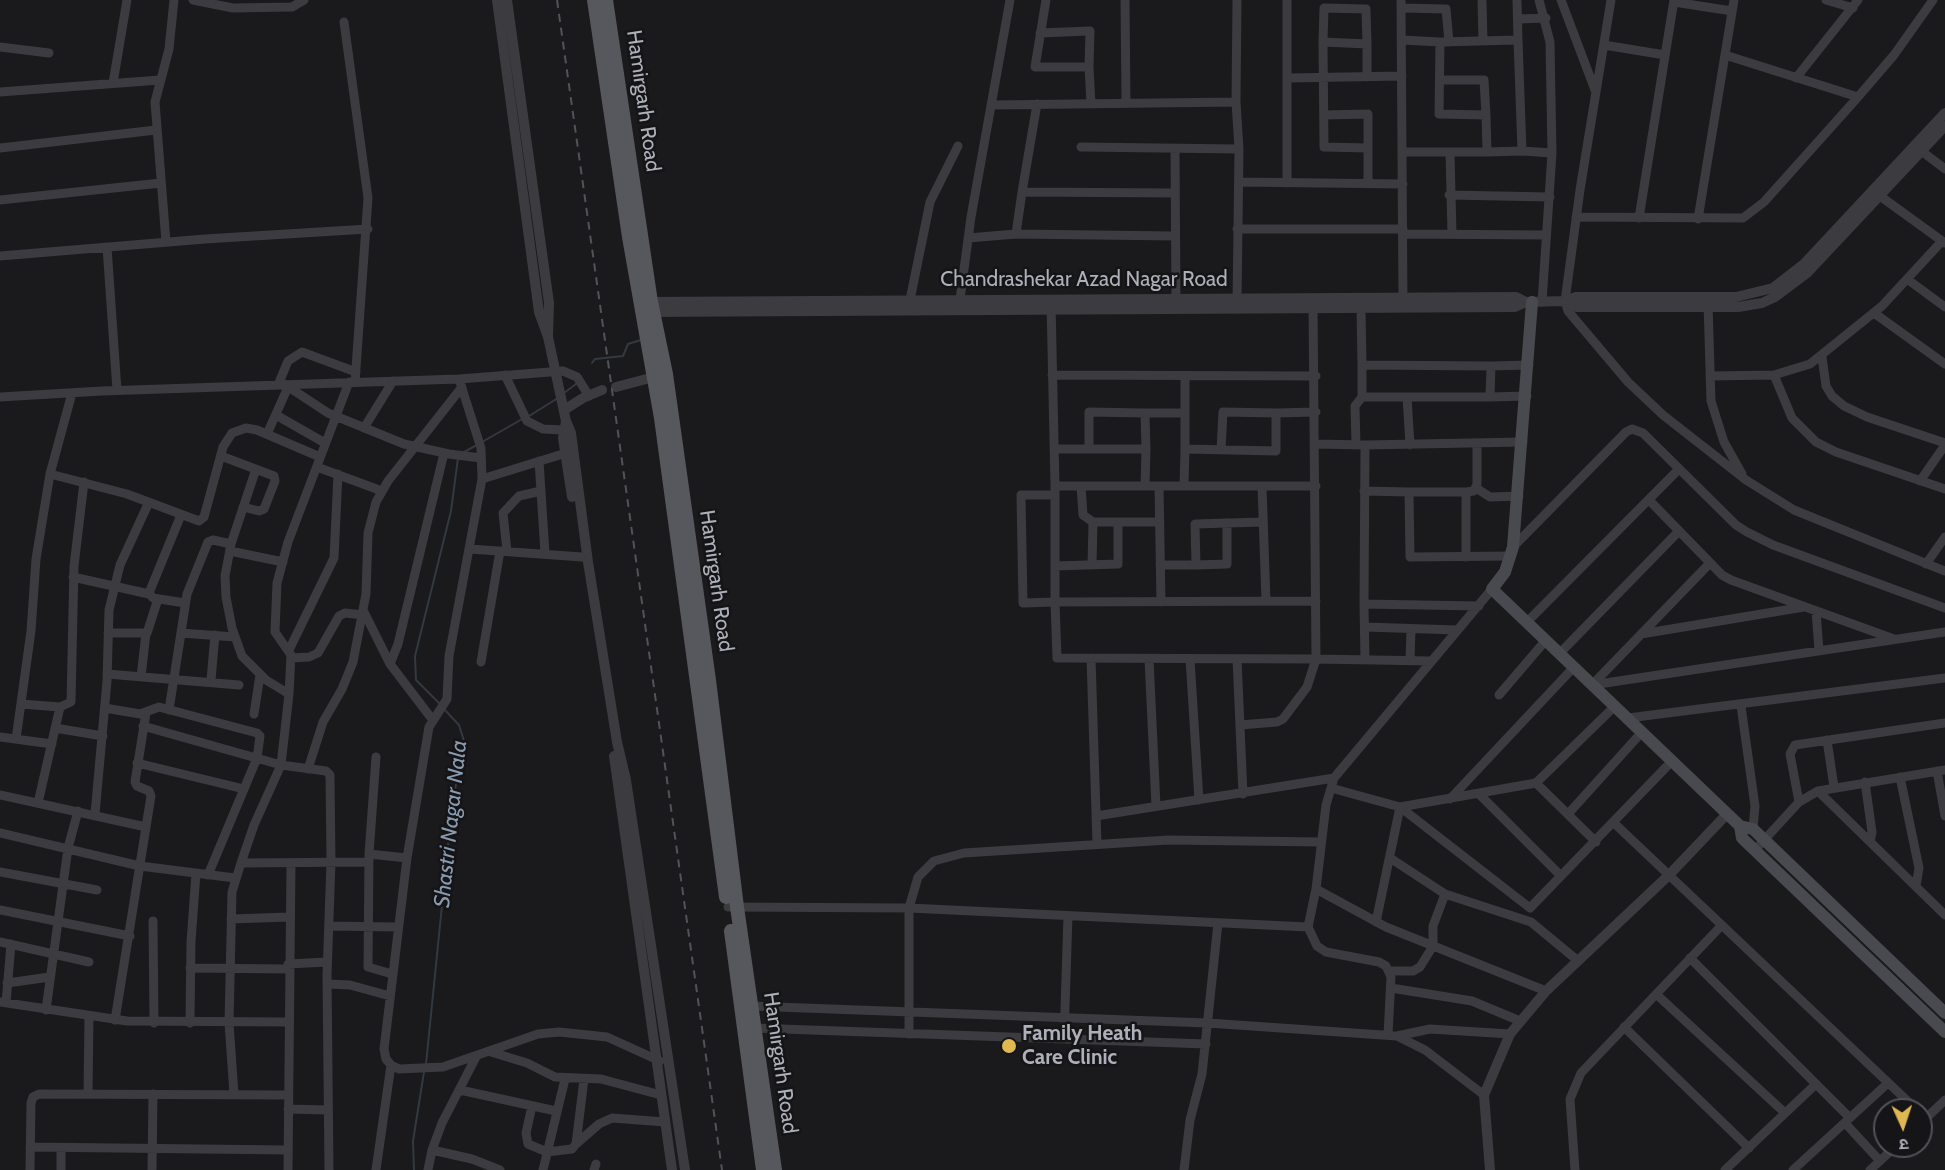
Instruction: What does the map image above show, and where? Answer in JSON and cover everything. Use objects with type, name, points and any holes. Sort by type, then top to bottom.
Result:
[{"type":"main road","name":"Hamirgarh Road","points":[[594,0],[647,307],[668,386],[710,691],[732,907],[763,1170]]},
{"type":"main road","name":"Hamirgarh Road","points":[[606,0],[647,307],[654,377],[732,907],[754,1028],[774,1170]]},
{"type":"main road","points":[[1533,302],[1519,496],[1512,552],[1492,589],[1727,814],[1740,826],[1753,829],[1945,1013]]},
{"type":"main road","points":[[1740,826],[1740,835],[1755,850],[1943,1026]]},
{"type":"street","points":[[113,83],[127,0]]},
{"type":"street","points":[[166,242],[155,102],[169,49],[174,0]]},
{"type":"street","points":[[193,0],[292,7],[304,0]]},
{"type":"street","points":[[497,0],[539,312],[548,337],[564,416],[566,453],[609,717],[672,1170]]},
{"type":"street","points":[[507,0],[549,303],[548,337]]},
{"type":"street","points":[[959,305],[968,238],[1010,0]]},
{"type":"street","points":[[1046,0],[1035,67],[1089,67]]},
{"type":"street","points":[[1125,0],[1126,103]]},
{"type":"street","points":[[1237,0],[1236,102],[1239,149],[1237,304]]},
{"type":"street","points":[[1287,0],[1287,183]]},
{"type":"street","points":[[1482,0],[1483,41]]},
{"type":"street","points":[[1517,0],[1522,151]]},
{"type":"street","points":[[1533,302],[1546,236],[1551,153],[1550,42],[1546,18],[1539,0]]},
{"type":"street","points":[[1561,0],[1595,92]]},
{"type":"street","points":[[1611,0],[1595,92],[1565,301],[1573,318],[1628,382],[1663,415],[1746,480],[1794,510],[1945,571]]},
{"type":"street","points":[[1698,219],[1734,0]]},
{"type":"street","points":[[1826,0],[1856,4]]},
{"type":"street","points":[[1576,217],[1732,220],[1743,218],[1752,212],[1858,97],[1894,55],[1933,0]]},
{"type":"street","points":[[1639,218],[1674,1],[1732,11]]},
{"type":"street","points":[[1367,77],[1366,9],[1324,4],[1324,147],[1368,148]]},
{"type":"street","points":[[1403,303],[1401,4],[1446,9],[1439,114],[1485,115]]},
{"type":"street","points":[[1796,78],[1856,4]]},
{"type":"street","points":[[1518,19],[1546,18]]},
{"type":"street","points":[[344,22],[368,198],[368,229],[356,372],[335,416],[283,562],[278,583],[274,627],[290,654],[309,657],[318,653],[339,616],[345,613],[363,613]]},
{"type":"street","points":[[1040,33],[1090,32],[1091,104]]},
{"type":"street","points":[[1402,40],[1444,42],[1518,40]]},
{"type":"street","points":[[1323,42],[1367,44]]},
{"type":"street","points":[[1604,45],[1665,55]]},
{"type":"street","points":[[0,47],[49,53]]},
{"type":"street","points":[[1725,55],[1858,97]]},
{"type":"street","points":[[1288,78],[1402,76]]},
{"type":"street","points":[[0,92],[160,80]]},
{"type":"street","points":[[1440,80],[1484,80],[1487,152]]},
{"type":"street","points":[[992,105],[1236,102]]},
{"type":"street","points":[[1016,234],[1037,104]]},
{"type":"street","points":[[1708,302],[1762,303],[1782,293],[1807,273],[1880,196],[1945,113]]},
{"type":"street","points":[[1324,115],[1368,114],[1368,184]]},
{"type":"street","points":[[1708,302],[1760,293],[1787,279],[1918,149],[1945,126]]},
{"type":"street","points":[[0,148],[156,130]]},
{"type":"street","points":[[910,300],[930,202],[958,146]]},
{"type":"street","points":[[1081,147],[1239,149]]},
{"type":"street","points":[[1175,149],[1176,304]]},
{"type":"street","points":[[1918,149],[1945,169]]},
{"type":"street","points":[[1402,152],[1522,151],[1551,153]]},
{"type":"street","points":[[1450,152],[1449,195],[1452,234]]},
{"type":"street","points":[[1239,182],[1403,184]]},
{"type":"street","points":[[0,200],[161,183]]},
{"type":"street","points":[[1022,192],[1175,193]]},
{"type":"street","points":[[1449,195],[1550,196]]},
{"type":"street","points":[[1710,376],[1774,375],[1810,364],[1822,357],[1874,313],[1943,242],[1880,196]]},
{"type":"street","points":[[0,256],[166,242],[368,229]]},
{"type":"street","points":[[1237,229],[1546,236]]},
{"type":"street","points":[[968,238],[1016,234],[1175,236]]},
{"type":"street","points":[[107,247],[117,390]]},
{"type":"street","points":[[1907,279],[1945,307]]},
{"type":"street","name":"Chandrashekar Azad Nagar Road","points":[[647,307],[910,300],[959,305]]},
{"type":"street","name":"Chandrashekar Azad Nagar Road","points":[[647,307],[1313,303],[1515,307],[1533,302],[1565,301],[1576,307],[1708,302]]},
{"type":"street","points":[[1708,302],[1711,401],[1717,424],[1746,480]]},
{"type":"street","points":[[1240,725],[1277,722],[1283,719],[1307,687],[1316,659],[1316,376],[1313,303]]},
{"type":"street","name":"Chandrashekar Azad Nagar Road","points":[[1313,303],[1361,308],[1403,303]]},
{"type":"street","points":[[1051,304],[1057,658],[1431,661]]},
{"type":"street","points":[[1361,308],[1362,397],[1355,406],[1364,491],[1365,660]]},
{"type":"street","points":[[1874,313],[1945,364]]},
{"type":"street","points":[[267,434],[276,415],[288,361],[302,352],[356,372]]},
{"type":"street","points":[[1822,357],[1826,386],[1832,396],[1844,406],[1867,417],[1945,444],[1920,481]]},
{"type":"street","points":[[1362,364],[1529,365]]},
{"type":"street","points":[[1490,397],[1491,366]]},
{"type":"street","points":[[0,397],[117,390],[352,382],[461,383],[505,375],[556,377],[563,371],[577,377],[589,396]]},
{"type":"street","points":[[505,375],[527,421],[543,429],[589,396],[602,390]]},
{"type":"street","points":[[1052,375],[1316,376]]},
{"type":"street","points":[[1774,375],[1792,418],[1816,442],[1836,452],[1945,489]]},
{"type":"street","points":[[1184,486],[1185,376]]},
{"type":"street","points":[[616,387],[654,377]]},
{"type":"street","points":[[364,428],[393,381]]},
{"type":"street","points":[[376,1170],[391,1065],[384,1049],[407,858],[435,716],[447,699],[449,656],[482,479],[481,453],[476,428],[461,383]]},
{"type":"street","points":[[308,769],[323,722],[349,673],[363,613],[371,516],[382,490],[416,447],[461,383]]},
{"type":"street","points":[[284,385],[335,416],[416,447],[464,457],[481,453]]},
{"type":"street","points":[[16,739],[31,630],[36,559],[50,474],[72,393]]},
{"type":"street","points":[[1362,397],[1527,396]]},
{"type":"street","points":[[1407,397],[1410,445]]},
{"type":"street","points":[[1089,449],[1089,412],[1185,413]]},
{"type":"street","points":[[1221,450],[1223,412],[1316,412]]},
{"type":"street","points":[[1144,486],[1145,413]]},
{"type":"street","points":[[1185,449],[1276,451],[1276,413]]},
{"type":"street","points":[[276,415],[325,443]]},
{"type":"street","points":[[564,416],[572,433],[587,556],[617,742],[626,780],[667,1064],[685,1170]]},
{"type":"street","points":[[50,474],[148,502],[196,521],[202,519],[227,438],[238,429],[246,428],[267,434],[338,474],[382,490]]},
{"type":"street","points":[[1409,492],[1410,557],[1466,557],[1512,552],[1626,432],[1632,429],[1643,433],[1736,525],[1757,538],[1945,608]]},
{"type":"street","points":[[1316,444],[1477,445],[1523,442]]},
{"type":"street","points":[[1476,488],[1477,445]]},
{"type":"street","points":[[1054,449],[1146,449]]},
{"type":"street","points":[[482,479],[566,453]]},
{"type":"street","points":[[390,664],[398,644],[446,454]]},
{"type":"street","points":[[221,456],[272,474],[275,481],[264,509],[259,511],[243,507]]},
{"type":"street","points":[[539,461],[544,553]]},
{"type":"street","points":[[256,469],[231,548],[225,576],[235,637],[242,656],[260,675],[289,694]]},
{"type":"street","points":[[1527,622],[1679,469]]},
{"type":"street","points":[[234,1094],[229,1023],[231,919],[235,878],[254,825],[281,765],[289,694],[290,654],[334,558],[338,474]]},
{"type":"street","points":[[21,704],[60,707],[71,702],[74,577],[84,482]]},
{"type":"street","points":[[1316,486],[1082,486],[1021,495],[1023,603],[1316,600]]},
{"type":"street","points":[[1082,486],[1083,515],[1092,522],[1159,522]]},
{"type":"street","points":[[1159,486],[1161,602]]},
{"type":"street","points":[[1262,486],[1266,601]]},
{"type":"street","points":[[1364,491],[1466,492],[1476,488]]},
{"type":"street","points":[[1476,488],[1490,497],[1519,496]]},
{"type":"street","points":[[481,662],[504,551],[503,513],[519,496],[541,491]]},
{"type":"street","points":[[1466,492],[1466,557]]},
{"type":"street","points":[[1649,500],[1710,563],[1731,580],[1897,639]]},
{"type":"street","points":[[95,814],[103,736],[108,633],[113,585],[148,502]]},
{"type":"street","points":[[141,677],[146,633],[154,596],[181,516]]},
{"type":"street","points":[[1092,522],[1092,565]]},
{"type":"street","points":[[1055,566],[1118,564],[1118,522]]},
{"type":"street","points":[[1196,565],[1195,524],[1263,522]]},
{"type":"street","points":[[1160,565],[1227,564],[1227,523]]},
{"type":"street","points":[[1560,653],[1679,531]]},
{"type":"street","points":[[1926,564],[1945,537]]},
{"type":"street","points":[[169,710],[185,603],[208,542],[213,540],[231,548],[283,562]]},
{"type":"street","points":[[470,549],[582,556]]},
{"type":"street","points":[[1592,685],[1710,563]]},
{"type":"street","points":[[74,577],[185,603]]},
{"type":"street","points":[[1445,894],[1432,926],[1433,946],[1416,970],[1390,971],[1379,962],[1326,952],[1317,946],[1308,927],[1332,783],[1492,589]]},
{"type":"street","points":[[1364,604],[1479,606]]},
{"type":"street","points":[[1641,634],[1805,607]]},
{"type":"street","points":[[1816,611],[1819,651]]},
{"type":"street","points":[[363,613],[390,664],[435,716]]},
{"type":"street","points":[[1365,627],[1457,630]]},
{"type":"street","points":[[1410,661],[1411,629]]},
{"type":"street","points":[[1592,685],[1945,632]]},
{"type":"street","points":[[108,633],[146,633]]},
{"type":"street","points":[[181,633],[235,637]]},
{"type":"street","points":[[211,680],[215,635]]},
{"type":"street","points":[[1499,695],[1546,640]]},
{"type":"street","points":[[1091,658],[1097,844]]},
{"type":"street","points":[[1149,658],[1156,806]]},
{"type":"street","points":[[1190,658],[1199,800]]},
{"type":"street","points":[[1237,659],[1243,794]]},
{"type":"street","points":[[1450,799],[1574,667]]},
{"type":"street","points":[[107,674],[174,680],[211,680],[239,685]]},
{"type":"street","points":[[254,714],[260,675]]},
{"type":"street","points":[[1628,718],[1741,706],[1945,678]]},
{"type":"street","points":[[1400,807],[1536,783],[1615,706]]},
{"type":"street","points":[[1741,706],[1755,806],[1753,829]]},
{"type":"street","points":[[38,803],[60,707]]},
{"type":"street","points":[[115,1020],[151,796],[149,791],[135,784],[137,763],[146,713],[154,707],[259,734],[261,743],[257,758],[208,874]]},
{"type":"street","points":[[105,708],[146,713]]},
{"type":"street","points":[[1799,802],[1790,749],[1795,745],[1945,723]]},
{"type":"street","points":[[143,726],[281,765],[326,771],[330,775],[331,862],[327,962],[329,1170]]},
{"type":"street","points":[[55,728],[103,736]]},
{"type":"street","points":[[1568,814],[1642,732]]},
{"type":"street","points":[[0,737],[52,744]]},
{"type":"street","points":[[1827,740],[1834,787]]},
{"type":"street","points":[[376,757],[369,858],[369,968],[392,974]]},
{"type":"street","points":[[1521,917],[1672,761]]},
{"type":"street","points":[[137,763],[244,789]]},
{"type":"street","points":[[1755,850],[1799,802],[1818,791],[1834,787],[1941,771],[1945,815]]},
{"type":"street","points":[[1900,777],[1919,868],[1916,886]]},
{"type":"street","points":[[1864,782],[1872,832],[1870,842]]},
{"type":"street","points":[[1096,816],[1332,783],[1400,807],[1530,908]]},
{"type":"street","points":[[1536,783],[1596,842]]},
{"type":"street","points":[[1818,791],[1945,915]]},
{"type":"street","points":[[1479,794],[1562,876]]},
{"type":"street","points":[[0,795],[146,827]]},
{"type":"street","points":[[1376,922],[1400,807]]},
{"type":"street","points":[[46,1010],[68,848],[78,811]]},
{"type":"street","points":[[1490,1170],[1484,1095],[1510,1034],[1546,991],[1669,875],[1727,814]]},
{"type":"street","points":[[1614,823],[1904,1098]]},
{"type":"street","points":[[0,833],[140,866],[235,878]]},
{"type":"street","points":[[909,1034],[911,1013],[909,908],[918,877],[925,867],[946,855],[1168,840],[1321,842]]},
{"type":"street","points":[[242,863],[407,858]]},
{"type":"street","points":[[1390,858],[1445,894],[1521,917],[1538,927],[1577,960]]},
{"type":"street","points":[[288,1170],[288,967],[291,863]]},
{"type":"street","points":[[0,872],[97,890]]},
{"type":"street","points":[[190,1023],[190,968],[196,873]]},
{"type":"street","points":[[1316,889],[1376,922],[1546,991]]},
{"type":"street","points":[[732,907],[909,908],[1308,927]]},
{"type":"street","points":[[0,910],[130,936]]},
{"type":"street","points":[[231,919],[289,916]]},
{"type":"street","points":[[1064,1039],[1068,916]]},
{"type":"street","points":[[153,921],[154,1023]]},
{"type":"street","points":[[1184,1170],[1190,1120],[1202,1074],[1218,923]]},
{"type":"street","points":[[1575,1170],[1569,1119],[1574,1086],[1581,1073],[1722,925]]},
{"type":"street","points":[[328,926],[397,927]]},
{"type":"street","points":[[0,942],[53,952],[89,962]]},
{"type":"street","points":[[11,944],[3,1002],[89,1017],[154,1023],[288,1022]]},
{"type":"street","points":[[1690,958],[1816,1084],[1880,1161]]},
{"type":"street","points":[[190,968],[288,967],[327,962]]},
{"type":"street","points":[[1390,971],[1393,1035]]},
{"type":"street","points":[[7,983],[50,977]]},
{"type":"street","points":[[327,984],[350,985],[390,996]]},
{"type":"street","points":[[1391,988],[1465,999],[1520,1021]]},
{"type":"street","points":[[1656,994],[1785,1113]]},
{"type":"street","points":[[750,1006],[1208,1023],[1393,1035],[1430,1029],[1510,1034]]},
{"type":"street","points":[[88,1093],[89,1017]]},
{"type":"street","points":[[1624,1027],[1749,1148]]},
{"type":"street","points":[[754,1028],[1206,1044]]},
{"type":"street","points":[[391,1065],[409,1069],[430,1069],[476,1057],[538,1034],[560,1032],[607,1037],[667,1064]]},
{"type":"street","points":[[1393,1035],[1425,1050],[1484,1095]]},
{"type":"street","points":[[491,1052],[565,1079],[601,1079],[661,1095]]},
{"type":"street","points":[[428,1170],[432,1150],[476,1057]]},
{"type":"street","points":[[543,1170],[565,1079]]},
{"type":"street","points":[[576,1144],[584,1079]]},
{"type":"street","points":[[1793,1170],[1888,1083]]},
{"type":"street","points":[[1725,1170],[1816,1084]]},
{"type":"street","points":[[460,1090],[556,1111]]},
{"type":"street","points":[[30,1170],[33,1097],[47,1093],[288,1095]]},
{"type":"street","points":[[152,1170],[153,1094]]},
{"type":"street","points":[[1933,1111],[1945,1101]]},
{"type":"street","points":[[532,1106],[527,1142],[532,1148],[547,1152],[567,1151],[599,1124],[612,1118],[665,1122]]},
{"type":"street","points":[[288,1109],[328,1110]]},
{"type":"street","points":[[30,1147],[288,1150]]},
{"type":"street","points":[[61,1148],[61,1170]]},
{"type":"street","points":[[432,1150],[472,1159],[500,1170]]},
{"type":"street","points":[[1870,1170],[1883,1158]]},
{"type":"waterway","name":"Shastri Nagar Nala","points":[[592,363],[595,359],[623,356],[628,344],[641,340]]},
{"type":"waterway","name":"Shastri Nagar Nala","points":[[564,393],[576,384]]},
{"type":"waterway","name":"Shastri Nagar Nala","points":[[529,416],[558,398]]},
{"type":"waterway","name":"Shastri Nagar Nala","points":[[482,442],[524,418]]},
{"type":"waterway","name":"Shastri Nagar Nala","points":[[464,452],[477,445]]},
{"type":"waterway","name":"Shastri Nagar Nala","points":[[441,705],[416,680],[415,656],[451,511],[458,458]]},
{"type":"waterway","name":"Shastri Nagar Nala","points":[[426,1064],[452,806],[464,741],[459,725],[444,709]]},
{"type":"waterway","name":"Shastri Nagar Nala","points":[[414,1170],[413,1141],[424,1072]]},
{"type":"railway","points":[[557,0],[722,1170]]},
{"type":"place","name":"Family Heath Care Clinic","points":[[1009,1046]]}]
